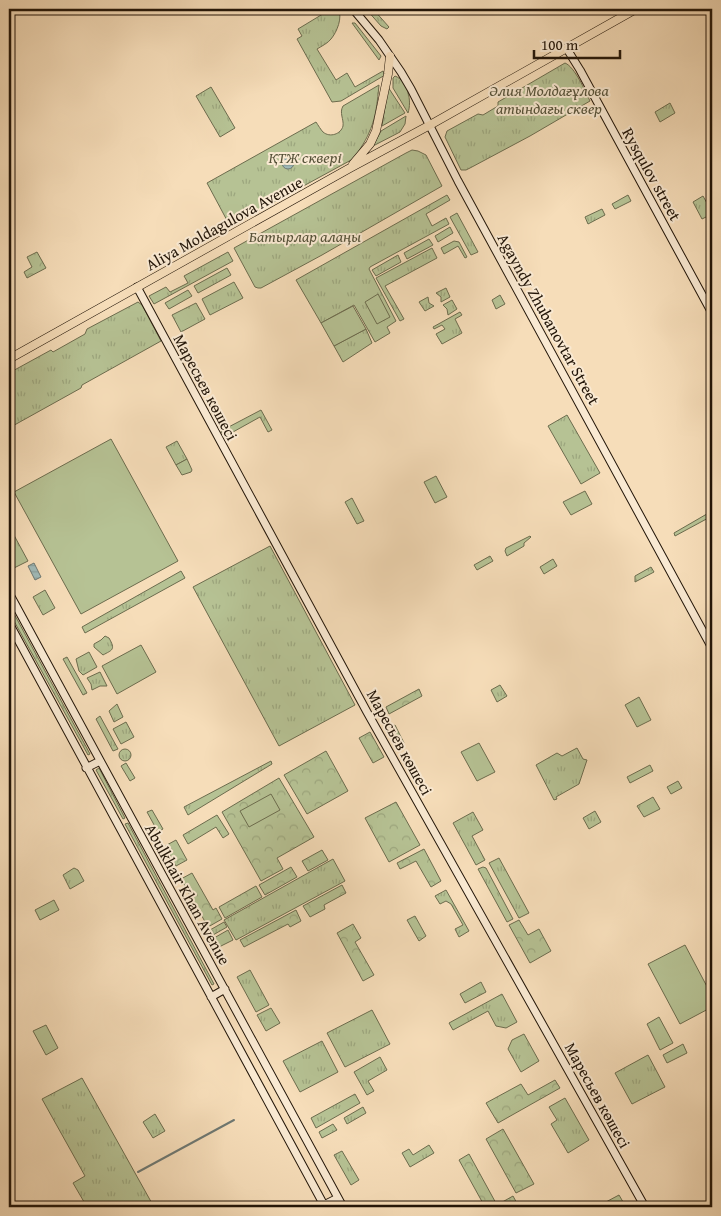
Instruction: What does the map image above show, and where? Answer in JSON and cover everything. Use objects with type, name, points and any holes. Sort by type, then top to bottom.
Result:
[{"type":"main road","name":"Aliya Moldagulova Avenue","points":[[9,359],[350,168],[430,126],[636,9]]},
{"type":"main road","points":[[350,168],[370,144],[376,131],[386,86],[390,56]]},
{"type":"street","name":"Agayndy Zhubanovtar Street","points":[[353,9],[379,40],[411,89],[458,181],[712,648]]},
{"type":"street","name":"Rysqulov street","points":[[567,49],[712,313]]},
{"type":"street","name":"Маресьев көшесі","points":[[137,287],[369,716],[645,1207]]},
{"type":"street","name":"Abulkhair Khan Avenue","points":[[9,593],[343,1207]]},
{"type":"street","name":"Abulkhair Khan Avenue","points":[[9,623],[325,1206]]},
{"type":"street","points":[[86,768],[100,761]]},
{"type":"street","points":[[211,997],[225,989]]},
{"type":"street","points":[[325,1206],[338,1198]]},
{"type":"green space","points":[[331,9],[338,9],[339,12],[340,20],[337,29],[330,40],[317,49],[336,80],[347,73],[355,87],[383,71],[385,75],[341,101],[332,102],[297,39],[302,36],[298,29]]},
{"type":"green space","points":[[366,9],[373,9],[389,27],[387,29],[381,26]]},
{"type":"green space","points":[[352,23],[355,23],[381,56],[379,60]]},
{"type":"green space","name":"Әлия Молдағұлова атындағы сквер","points":[[565,63],[576,74],[590,101],[530,136],[466,170],[461,170],[445,137],[447,131],[478,114],[483,115],[498,106],[498,102]]},
{"type":"green space","points":[[395,76],[403,82],[408,92],[408,113],[393,88],[393,78]]},
{"type":"green space","name":"ҚТЖ сквері","points":[[379,85],[372,124],[365,141],[353,159],[230,226],[207,183],[316,122],[326,134],[338,133],[343,126],[341,111],[343,106]]},
{"type":"green space","points":[[211,87],[235,128],[220,137],[196,96]]},
{"type":"green space","points":[[388,87],[405,113],[382,126]]},
{"type":"green space","points":[[670,103],[675,113],[660,122],[655,112]]},
{"type":"green space","points":[[406,116],[405,124],[400,132],[373,146],[381,131]]},
{"type":"green space","name":"Батырлар алаңы","points":[[412,150],[426,155],[442,186],[261,288],[255,287],[234,248]]},
{"type":"green space","points":[[447,195],[450,200],[426,214],[432,226],[446,218],[449,224],[369,269],[396,321],[387,327],[390,333],[375,342],[354,305],[321,323],[296,280]]},
{"type":"green space","points":[[628,195],[631,201],[615,209],[612,204]]},
{"type":"green space","points":[[703,196],[708,205],[712,203],[712,214],[702,219],[693,202]]},
{"type":"green space","points":[[602,209],[605,215],[588,224],[585,217]]},
{"type":"green space","points":[[457,213],[478,252],[471,255],[450,217]]},
{"type":"green space","points":[[450,227],[453,233],[438,242],[435,236]]},
{"type":"green space","points":[[429,239],[433,245],[407,259],[404,253]]},
{"type":"green space","points":[[454,241],[459,242],[467,257],[465,258],[458,246],[444,254],[441,248]]},
{"type":"green space","points":[[432,248],[437,258],[385,286],[404,319],[400,321],[376,278]]},
{"type":"green space","points":[[37,252],[46,268],[27,278],[24,272],[32,267],[27,257]]},
{"type":"green space","points":[[228,252],[233,261],[154,304],[149,296],[166,287],[170,292],[188,283],[184,276]]},
{"type":"green space","points":[[398,255],[401,262],[376,276],[372,270]]},
{"type":"green space","points":[[227,268],[231,275],[198,293],[194,286]]},
{"type":"green space","points":[[234,282],[243,298],[210,315],[202,299]]},
{"type":"green space","points":[[446,288],[450,297],[441,302],[441,297],[436,293]]},
{"type":"green space","points":[[188,290],[192,296],[169,309],[165,303]]},
{"type":"green space","points":[[378,294],[390,317],[377,324],[365,302]]},
{"type":"green space","points":[[500,295],[505,304],[496,309],[492,300]]},
{"type":"green space","points":[[428,297],[429,303],[434,306],[425,311],[419,302]]},
{"type":"green space","points":[[452,300],[457,309],[448,315],[447,309],[443,305]]},
{"type":"green space","points":[[138,302],[142,305],[161,341],[9,428],[9,373],[51,350],[53,352],[85,334],[87,329]]},
{"type":"green space","points":[[196,303],[205,319],[181,332],[172,315]]},
{"type":"green space","points":[[353,306],[366,329],[334,346],[321,323]]},
{"type":"green space","points":[[460,312],[462,315],[455,319],[462,333],[442,344],[436,334],[445,329],[442,325],[434,329],[433,327]]},
{"type":"green space","points":[[366,329],[372,343],[343,362],[334,346]]},
{"type":"green space","points":[[261,410],[272,430],[268,432],[260,417],[224,437],[221,431]]},
{"type":"green space","points":[[567,415],[600,473],[581,484],[548,426]]},
{"type":"green space","points":[[111,439],[178,561],[81,614],[14,492]]},
{"type":"green space","points":[[177,441],[187,459],[176,465],[166,447]]},
{"type":"green space","points":[[187,459],[192,470],[182,475],[176,465]]},
{"type":"green space","points":[[436,476],[447,497],[435,503],[424,482]]},
{"type":"green space","points":[[585,491],[592,504],[571,515],[563,502]]},
{"type":"green space","points":[[352,498],[364,521],[357,524],[345,502]]},
{"type":"green space","points":[[712,511],[712,516],[675,536],[674,533]]},
{"type":"green space","points":[[9,526],[28,561],[14,568],[9,558]]},
{"type":"green space","points":[[530,536],[524,543],[524,546],[507,556],[506,548]]},
{"type":"green space","points":[[270,546],[355,705],[279,746],[193,587]]},
{"type":"green space","points":[[490,556],[493,561],[477,570],[474,565]]},
{"type":"green space","points":[[553,559],[557,566],[544,574],[540,567]]},
{"type":"green space","points":[[651,567],[654,572],[635,582],[635,576]]},
{"type":"green space","points":[[181,571],[185,578],[85,633],[82,627]]},
{"type":"green space","points":[[45,590],[55,608],[43,615],[33,597]]},
{"type":"green space","points":[[12,610],[90,754],[88,755],[9,612]]},
{"type":"green space","points":[[105,636],[109,638],[113,647],[111,651],[103,655],[94,647],[94,644]]},
{"type":"green space","points":[[141,645],[156,672],[117,694],[102,666]]},
{"type":"green space","points":[[89,652],[97,667],[83,675],[79,671],[76,659]]},
{"type":"green space","points":[[67,657],[87,693],[83,695],[63,659]]},
{"type":"green space","points":[[100,672],[107,686],[100,686],[92,690],[87,678]]},
{"type":"green space","points":[[500,685],[507,696],[497,702],[491,690]]},
{"type":"green space","points":[[419,689],[422,696],[389,714],[386,707]]},
{"type":"green space","points":[[639,697],[651,720],[637,727],[625,705]]},
{"type":"green space","points":[[117,704],[123,717],[114,722],[109,711]]},
{"type":"green space","points":[[100,716],[118,749],[113,751],[96,719]]},
{"type":"green space","points":[[126,722],[134,737],[121,744],[113,729]]},
{"type":"green space","points":[[395,725],[404,743],[398,747],[388,729]]},
{"type":"green space","points":[[370,732],[384,757],[373,763],[359,738]]},
{"type":"green space","points":[[479,743],[495,772],[477,781],[461,752]]},
{"type":"green space","points":[[577,748],[583,759],[587,760],[579,784],[554,800],[536,765],[557,753],[562,756]]},
{"type":"green space","points":[[125,749],[131,755],[125,761],[119,755]]},
{"type":"green space","points":[[326,751],[348,791],[307,814],[284,775]]},
{"type":"green space","points":[[271,761],[272,764],[188,815],[184,807]]},
{"type":"green space","points":[[126,763],[135,778],[130,781],[121,766]]},
{"type":"green space","points":[[650,765],[653,771],[630,783],[627,777]]},
{"type":"green space","points":[[99,768],[125,818],[123,819],[96,770]]},
{"type":"green space","points":[[279,778],[314,837],[277,858],[283,869],[261,881],[222,812]]},
{"type":"green space","points":[[678,781],[682,788],[671,794],[667,787]]},
{"type":"green space","points":[[271,794],[280,810],[249,827],[240,811]]},
{"type":"green space","points":[[653,797],[660,809],[644,817],[637,806]]},
{"type":"green space","points":[[396,802],[420,845],[389,862],[365,818]]},
{"type":"green space","points":[[152,810],[163,829],[158,832],[147,812]]},
{"type":"green space","points":[[595,811],[601,822],[589,829],[583,818]]},
{"type":"green space","points":[[473,812],[483,830],[472,836],[485,860],[476,865],[453,823]]},
{"type":"green space","points":[[217,815],[229,834],[223,838],[216,827],[188,844],[183,835]]},
{"type":"green space","points":[[128,823],[214,984],[212,985],[125,824]]},
{"type":"green space","points":[[176,840],[187,860],[176,866],[165,846]]},
{"type":"green space","points":[[424,849],[441,881],[431,887],[416,861],[400,869],[397,863]]},
{"type":"green space","points":[[322,850],[328,860],[308,871],[302,861]]},
{"type":"green space","points":[[499,858],[529,913],[519,918],[489,863]]},
{"type":"green space","points":[[333,859],[345,881],[236,940],[224,920]]},
{"type":"green space","points":[[291,867],[297,877],[265,895],[259,885]]},
{"type":"green space","points":[[74,868],[78,870],[84,881],[70,889],[63,875]]},
{"type":"green space","points":[[486,868],[513,919],[507,922],[478,869]]},
{"type":"green space","points":[[192,873],[213,910],[216,908],[222,919],[208,927],[181,879]]},
{"type":"green space","points":[[342,885],[346,893],[324,905],[325,909],[310,917],[303,906]]},
{"type":"green space","points":[[256,886],[262,897],[225,918],[219,907]]},
{"type":"green space","points":[[446,890],[469,931],[459,937],[455,929],[463,925],[451,904],[446,901],[440,904],[435,896]]},
{"type":"green space","points":[[54,900],[59,910],[40,920],[35,910]]},
{"type":"green space","points":[[296,910],[301,921],[290,927],[288,924],[244,947],[240,940]]},
{"type":"green space","points":[[415,916],[426,936],[419,941],[407,920]]},
{"type":"green space","points":[[519,920],[528,935],[539,929],[551,951],[530,963],[509,925]]},
{"type":"green space","points":[[224,922],[227,927],[213,935],[210,930]]},
{"type":"green space","points":[[353,924],[361,938],[355,942],[374,975],[363,981],[337,933]]},
{"type":"green space","points":[[228,930],[233,940],[219,947],[214,938]]},
{"type":"green space","points":[[685,945],[712,996],[712,1007],[680,1024],[648,964]]},
{"type":"green space","points":[[250,970],[269,1005],[256,1012],[237,977]]},
{"type":"green space","points":[[481,982],[486,992],[465,1003],[460,994]]},
{"type":"green space","points":[[502,994],[517,1022],[506,1028],[496,1026],[488,1011],[453,1030],[449,1023]]},
{"type":"green space","points":[[271,1008],[280,1023],[266,1031],[257,1015]]},
{"type":"green space","points":[[372,1010],[390,1044],[345,1067],[327,1033]]},
{"type":"green space","points":[[659,1017],[673,1043],[660,1050],[647,1024]]},
{"type":"green space","points":[[46,1025],[58,1048],[46,1055],[33,1031]]},
{"type":"green space","points":[[524,1034],[539,1061],[521,1072],[508,1049],[512,1040]]},
{"type":"green space","points":[[322,1041],[338,1072],[300,1092],[283,1061]]},
{"type":"green space","points":[[683,1044],[687,1053],[667,1063],[663,1055]]},
{"type":"green space","points":[[648,1055],[665,1087],[632,1104],[615,1073]]},
{"type":"green space","points":[[380,1057],[387,1070],[368,1081],[374,1091],[367,1095],[354,1072]]},
{"type":"green space","points":[[82,1078],[154,1207],[87,1207],[73,1183],[85,1176],[42,1099]]},
{"type":"green space","points":[[555,1080],[560,1088],[498,1123],[486,1103],[521,1084],[528,1095]]},
{"type":"green space","points":[[355,1094],[360,1103],[316,1128],[311,1118]]},
{"type":"green space","points":[[565,1098],[589,1140],[568,1153],[551,1124],[557,1120],[549,1107]]},
{"type":"green space","points":[[363,1107],[366,1113],[347,1124],[344,1118]]},
{"type":"green space","points":[[155,1114],[165,1131],[153,1138],[143,1122]]},
{"type":"green space","points":[[333,1124],[337,1130],[322,1138],[319,1132]]},
{"type":"green space","points":[[503,1129],[534,1184],[516,1193],[486,1139]]},
{"type":"green space","points":[[429,1145],[434,1153],[410,1167],[402,1153],[409,1149],[413,1155]]},
{"type":"green space","points":[[342,1151],[359,1180],[351,1185],[334,1155]]},
{"type":"green space","points":[[469,1154],[497,1205],[513,1196],[519,1207],[485,1207],[459,1160]]},
{"type":"green space","points":[[619,1195],[626,1207],[607,1207],[604,1203]]},
{"type":"water","points":[[286,157],[290,157],[294,163],[290,169],[286,169],[282,165],[282,161]]},
{"type":"water","points":[[34,563],[41,577],[35,580],[28,566]]},
{"type":"waterway","points":[[138,1172],[234,1120]]}]
